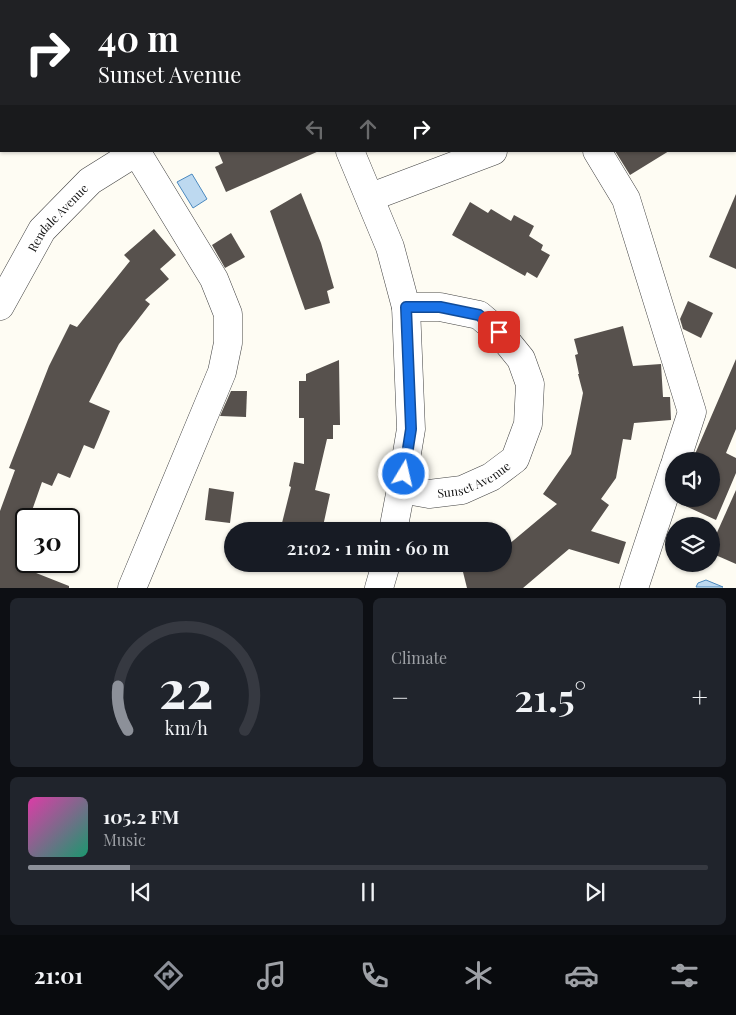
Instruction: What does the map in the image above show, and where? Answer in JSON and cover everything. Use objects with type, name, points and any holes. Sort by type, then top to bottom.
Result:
[{"type":"street","points":[[132,588],[222,372],[228,343],[228,314],[214,279],[137,152]]},
{"type":"street","name":"Rendale Avenue","points":[[0,306],[42,230],[90,181],[137,152]]},
{"type":"street","points":[[350,152],[371,197],[390,247],[406,307],[411,429],[395,522]]},
{"type":"street","points":[[371,197],[490,152]]},
{"type":"street","points":[[598,152],[626,199],[692,412],[679,452]]},
{"type":"street","name":"Sunset Avenue","points":[[402,489],[429,494],[462,490],[491,477],[514,459],[528,424],[530,384],[521,358],[499,332],[479,315],[440,307],[406,307]]},
{"type":"street","points":[[634,588],[665,494]]},
{"type":"street","points":[[379,588],[384,572]]},
{"type":"water","points":[[192,174],[207,199],[193,208],[177,182]]},
{"type":"water","points":[[706,580],[723,587],[696,587],[698,583]]},
{"type":"building","points":[[218,152],[317,152],[226,192],[215,167],[223,163]]},
{"type":"building","points":[[616,152],[667,152],[630,175]]},
{"type":"building","points":[[301,193],[321,243],[334,288],[327,291],[330,303],[305,310],[270,211]]},
{"type":"building","points":[[736,194],[736,269],[709,257]]},
{"type":"building","points":[[470,202],[488,213],[491,209],[511,221],[514,215],[534,226],[529,236],[543,245],[541,250],[550,255],[537,278],[527,272],[525,276],[452,235]]},
{"type":"building","points":[[154,229],[176,255],[160,269],[169,279],[145,300],[150,304],[119,344],[89,402],[110,411],[94,449],[84,445],[70,478],[58,473],[52,486],[42,482],[33,508],[15,508],[15,573],[36,573],[69,586],[69,588],[0,588],[0,511],[15,470],[9,468],[49,366],[70,324],[77,327],[130,261],[124,255]]},
{"type":"building","points":[[231,233],[245,257],[225,268],[212,245]]},
{"type":"building","points":[[688,301],[713,313],[701,338],[683,329],[680,319]]},
{"type":"building","points":[[623,326],[633,366],[661,364],[663,397],[670,397],[671,420],[634,423],[631,440],[623,439],[616,478],[601,499],[609,505],[591,531],[626,542],[619,564],[569,549],[523,588],[467,588],[463,572],[512,572],[512,542],[557,504],[543,494],[571,454],[583,393],[578,374],[575,355],[578,354],[574,339]]},
{"type":"building","points":[[736,359],[736,429],[726,453],[736,458],[736,473],[717,517],[709,517],[688,507],[720,507],[720,452],[696,452]]},
{"type":"building","points":[[339,360],[340,425],[333,425],[333,439],[327,439],[315,490],[330,494],[324,522],[282,522],[291,487],[289,486],[294,462],[304,464],[304,418],[299,418],[299,381],[306,381],[306,374]]},
{"type":"building","points":[[231,391],[247,391],[246,417],[220,416]]},
{"type":"building","points":[[209,488],[234,492],[230,522],[205,520]]},
{"type":"building","points":[[736,490],[736,564],[720,557],[720,526]]},
{"type":"route","points":[[404,474],[411,429],[406,307],[440,307],[479,315],[499,332]]}]
